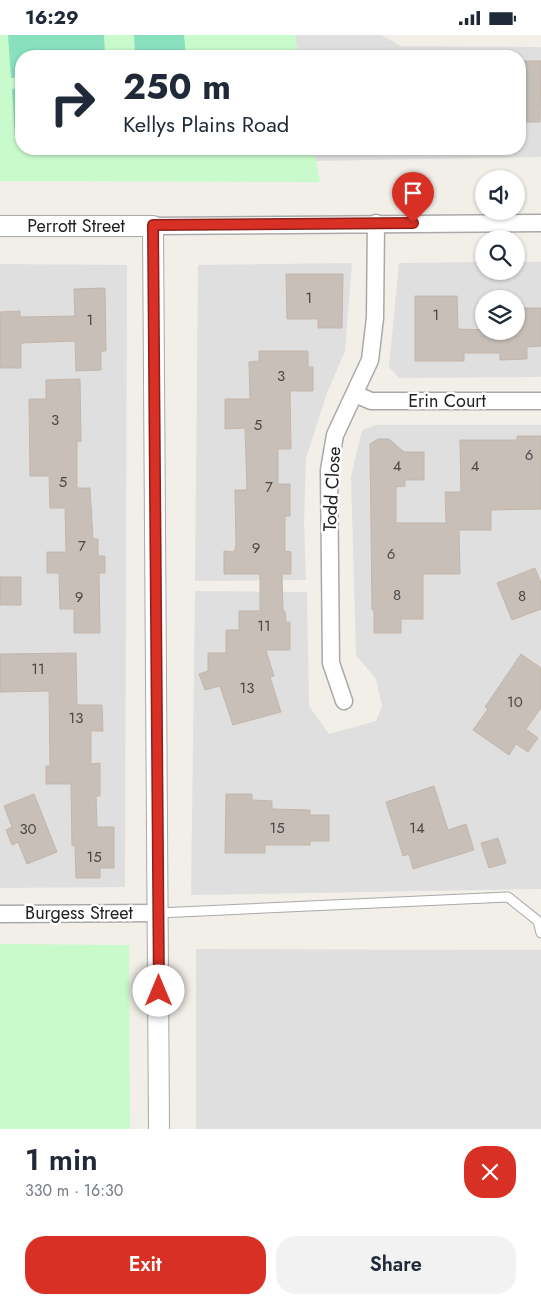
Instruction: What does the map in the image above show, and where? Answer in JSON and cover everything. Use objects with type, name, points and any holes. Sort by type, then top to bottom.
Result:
[{"type":"street","name":"Todd Close","points":[[344,701],[331,663],[329,470],[335,435],[370,360],[373,335],[376,223]]},
{"type":"street","points":[[160,1129],[153,225],[541,223]]},
{"type":"street","name":"Perrott Street","points":[[0,226],[153,225]]},
{"type":"street","name":"Erin Court","points":[[355,394],[371,401],[541,401]]},
{"type":"street","name":"Burgess Street","points":[[0,914],[158,913]]},
{"type":"lane","points":[[158,913],[508,897],[538,921],[541,933]]},
{"type":"shaded area","points":[[295,35],[381,35],[401,46],[541,47],[541,157],[316,161],[315,155],[526,155],[526,50],[297,50]]},
{"type":"shaded area","points":[[475,262],[475,280],[525,280],[525,262],[541,262],[541,377],[399,378],[389,367],[399,263]]},
{"type":"shaded area","points":[[352,263],[345,351],[327,393],[306,458],[304,522],[306,580],[195,581],[198,265]]},
{"type":"shaded area","points":[[0,264],[127,265],[125,887],[0,888]]},
{"type":"shaded area","points":[[376,425],[541,425],[541,889],[191,895],[195,591],[307,592],[309,706],[329,734],[376,721],[382,706],[376,679],[356,655],[351,477],[362,430]]},
{"type":"shaded area","points":[[196,949],[541,950],[541,1129],[196,1129]]},
{"type":"green space","points":[[0,35],[295,35],[297,50],[15,50],[15,155],[315,155],[320,182],[0,181]]},
{"type":"green space","points":[[8,35],[104,35],[105,50],[15,50],[15,78],[11,78]]},
{"type":"green space","points":[[134,35],[184,35],[185,50],[135,50]]},
{"type":"green space","points":[[12,89],[15,89],[15,136]]},
{"type":"green space","points":[[0,944],[129,945],[130,1129],[0,1129]]},
{"type":"building","points":[[526,61],[541,61],[540,122],[526,122]]},
{"type":"building","points":[[286,274],[343,274],[342,328],[318,328],[318,319],[287,319]]},
{"type":"building","points":[[105,288],[106,351],[101,351],[101,370],[76,371],[75,341],[21,343],[21,368],[0,368],[0,312],[20,311],[20,317],[75,316],[74,289]]},
{"type":"building","points":[[415,296],[457,296],[458,329],[475,330],[475,340],[525,340],[525,308],[541,308],[541,346],[527,347],[527,359],[500,360],[500,353],[464,353],[464,361],[415,361]]},
{"type":"building","points":[[259,351],[308,351],[308,367],[313,367],[313,391],[290,391],[291,449],[278,449],[278,484],[290,484],[290,516],[285,516],[285,551],[291,552],[291,574],[282,574],[283,611],[285,611],[286,622],[290,622],[290,650],[266,650],[274,676],[270,677],[281,712],[233,725],[220,686],[205,690],[199,674],[208,671],[208,653],[226,653],[226,630],[239,630],[239,611],[260,611],[260,574],[224,574],[224,551],[234,552],[236,545],[235,490],[247,490],[245,428],[225,429],[225,399],[250,399],[249,362],[259,361]]},
{"type":"building","points":[[80,379],[81,441],[77,442],[77,488],[90,488],[93,539],[98,539],[98,556],[105,556],[105,573],[99,573],[100,633],[74,633],[74,609],[60,609],[59,573],[47,573],[47,552],[66,552],[65,508],[50,508],[49,476],[30,476],[29,399],[46,399],[46,380]]},
{"type":"building","points":[[517,436],[541,436],[541,509],[491,510],[491,530],[459,530],[460,574],[423,574],[423,619],[401,619],[401,633],[374,633],[374,609],[372,610],[370,444],[378,439],[389,439],[404,452],[424,452],[424,480],[405,480],[405,486],[396,487],[396,523],[446,523],[445,492],[461,492],[460,440],[517,440]]},
{"type":"building","points":[[535,568],[541,583],[541,609],[512,620],[497,583]]},
{"type":"building","points":[[0,577],[21,577],[21,605],[0,605]]},
{"type":"building","points":[[76,653],[77,705],[102,705],[103,731],[91,731],[91,764],[100,763],[100,796],[96,796],[97,827],[114,827],[114,868],[100,868],[100,878],[76,878],[75,845],[72,846],[71,784],[46,784],[46,766],[50,766],[49,691],[0,692],[0,654]]},
{"type":"building","points":[[521,654],[541,668],[541,708],[526,729],[538,738],[528,752],[516,744],[509,755],[473,730],[488,709],[485,707]]},
{"type":"building","points":[[434,786],[448,830],[466,824],[474,850],[413,869],[409,854],[403,856],[386,802]]},
{"type":"building","points":[[34,794],[57,852],[27,864],[18,842],[12,845],[6,830],[12,827],[4,806]]},
{"type":"building","points":[[226,794],[252,794],[252,800],[272,801],[272,809],[310,810],[310,815],[329,815],[329,841],[310,841],[310,845],[265,845],[265,853],[225,853]]},
{"type":"building","points":[[498,838],[506,863],[489,868],[481,843]]},
{"type":"route","points":[[159,991],[153,225],[413,223]]}]
